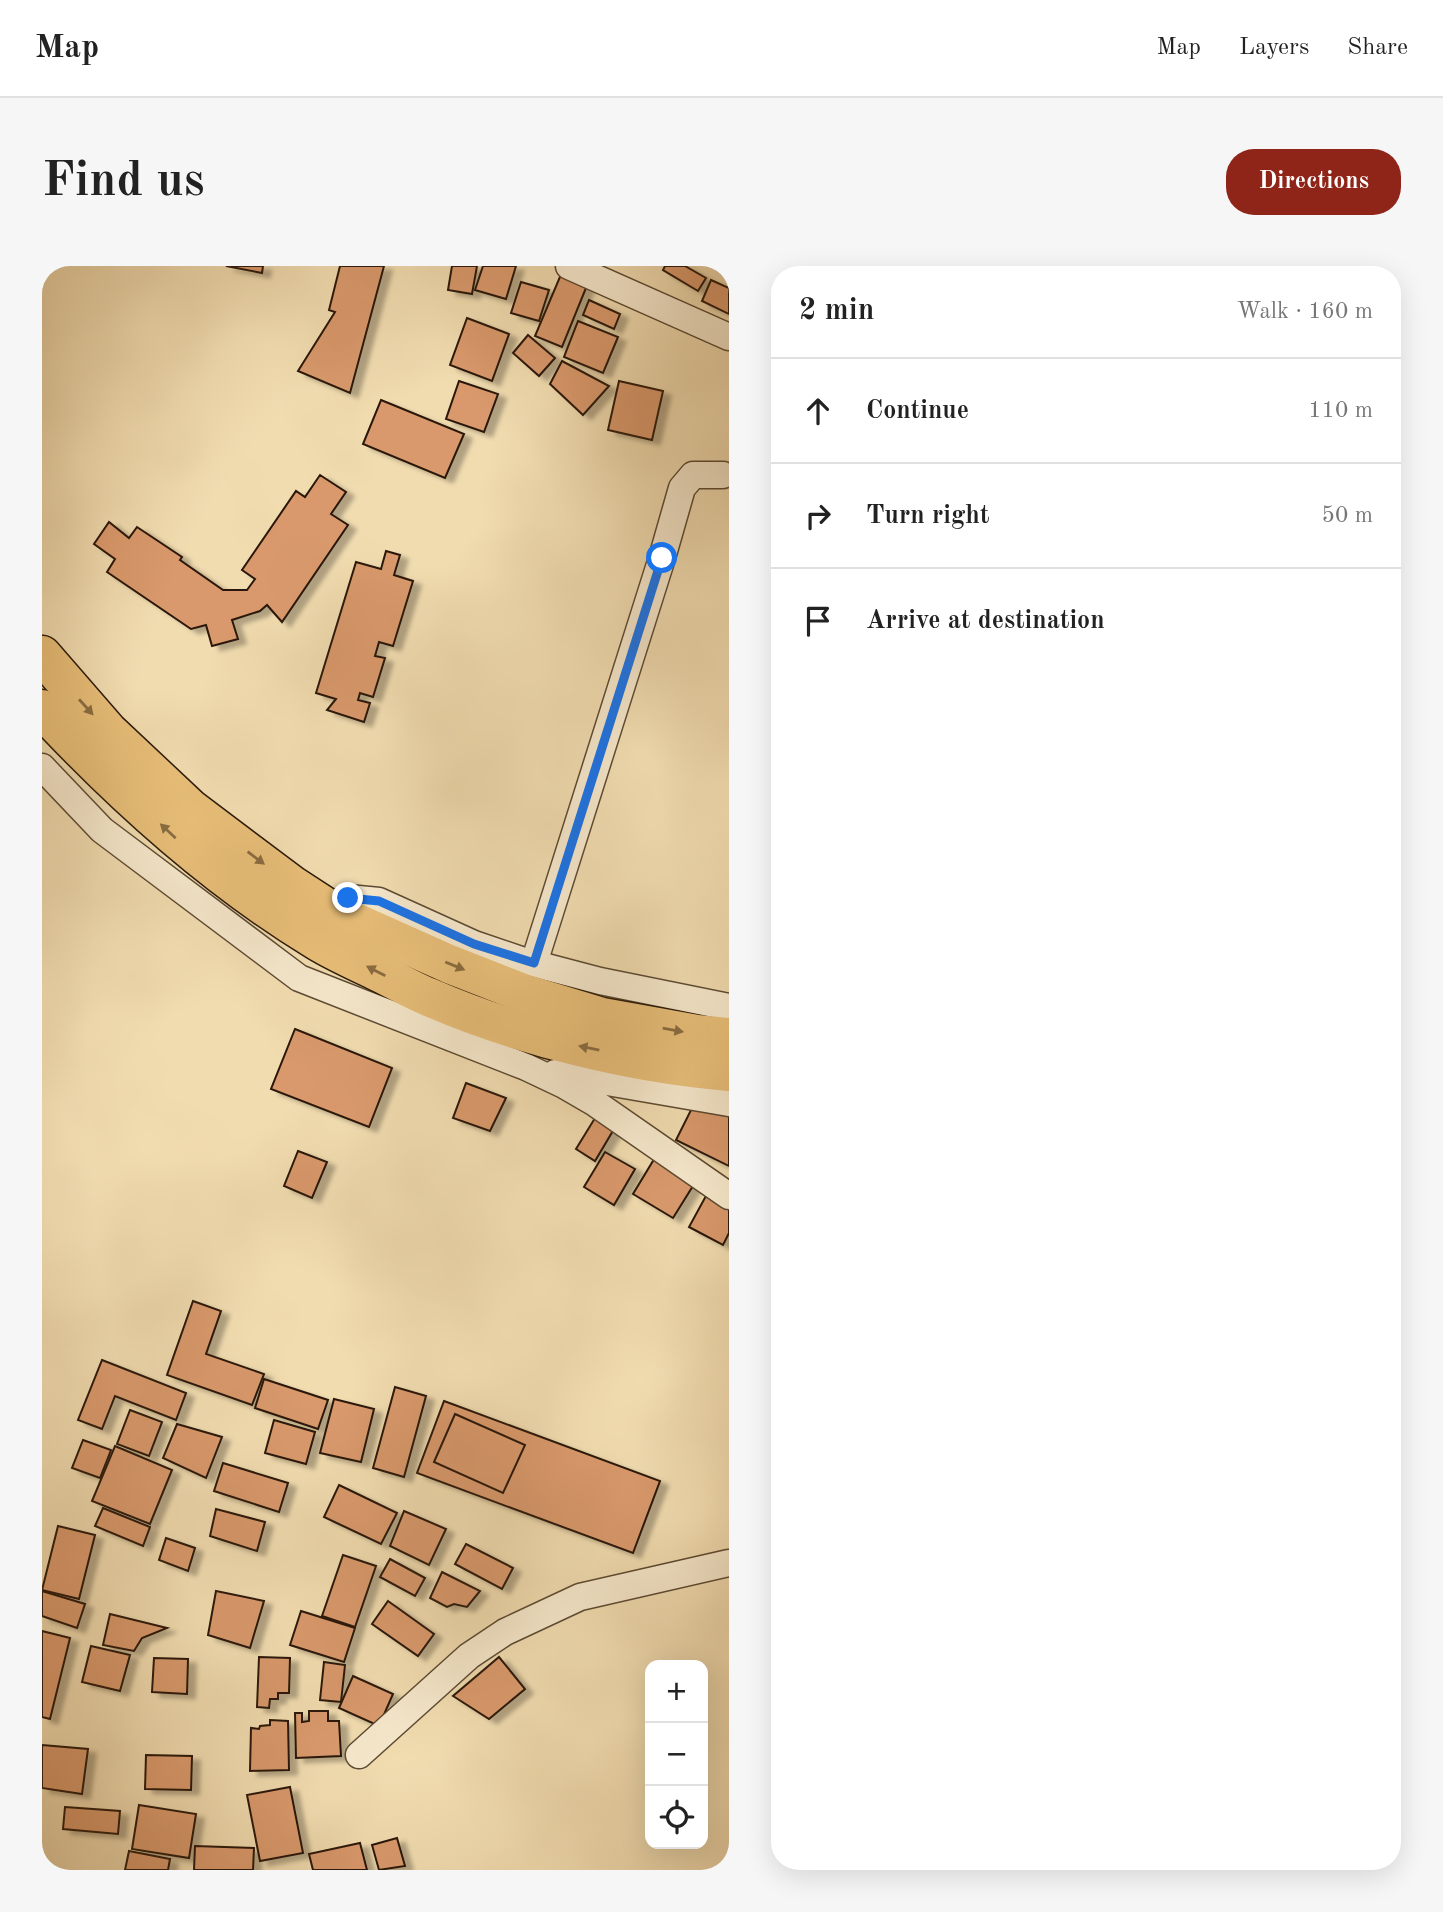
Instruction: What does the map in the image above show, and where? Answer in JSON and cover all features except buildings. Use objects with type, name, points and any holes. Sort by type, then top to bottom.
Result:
[{"type":"highway","points":[[42,655],[108,731],[191,809],[292,885],[335,913],[449,964],[523,993],[602,1017],[729,1037]]},
{"type":"highway","points":[[42,709],[82,752],[178,840],[254,900],[318,942],[430,998],[514,1029],[594,1049],[729,1072]]},
{"type":"street","points":[[569,266],[729,337]]},
{"type":"street","points":[[534,963],[682,488],[694,475],[723,475]]},
{"type":"street","points":[[42,767],[102,830],[299,978],[526,1067],[595,1103],[729,1196]]},
{"type":"street","points":[[335,913],[348,898],[379,901],[474,944],[534,963],[600,981],[729,1007]]},
{"type":"street","points":[[526,1067],[729,1103]]},
{"type":"street","points":[[359,1755],[469,1656],[505,1632],[580,1598],[729,1563]]},
{"type":"route","points":[[348,898],[379,901],[474,944],[534,963],[662,558]]}]
